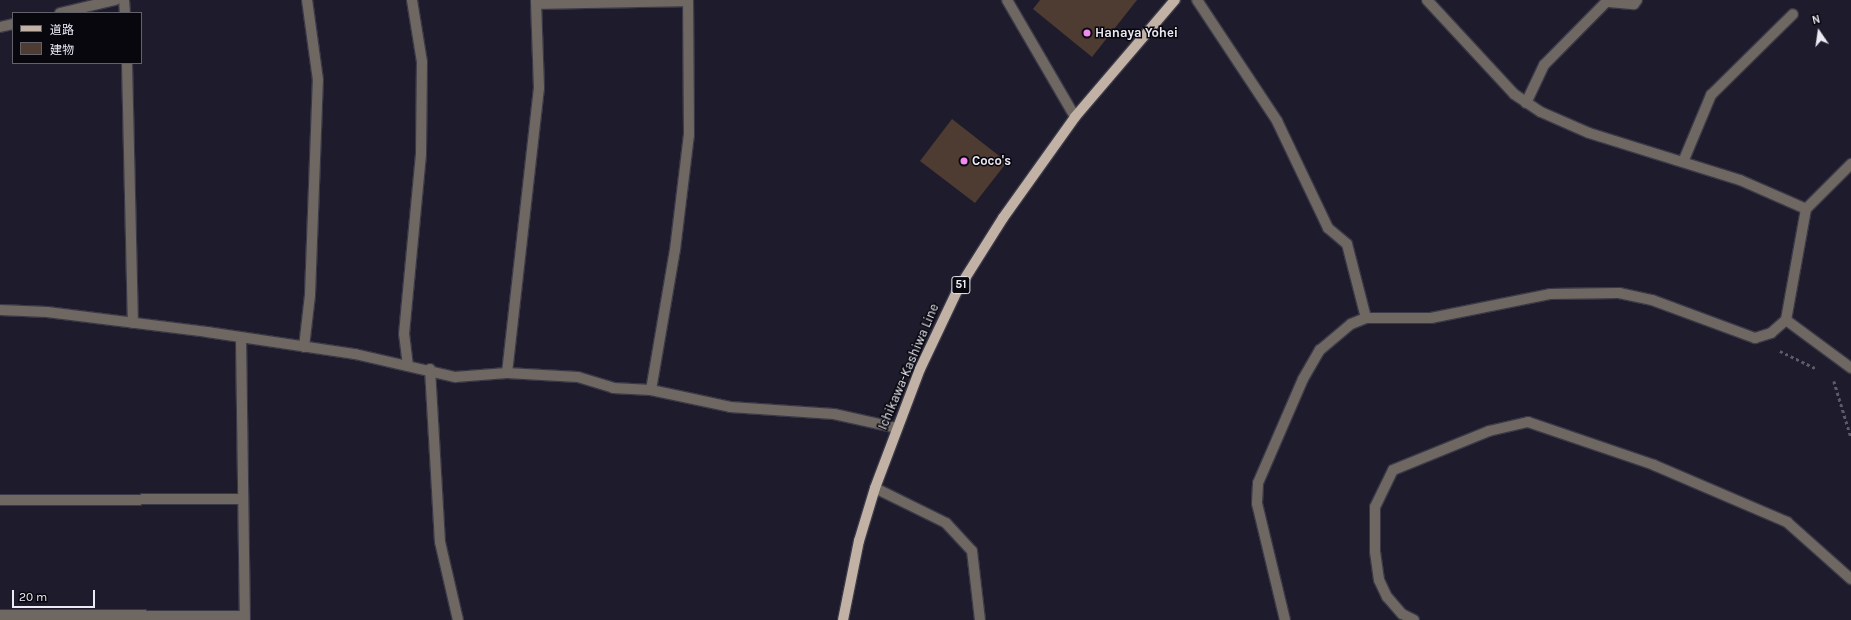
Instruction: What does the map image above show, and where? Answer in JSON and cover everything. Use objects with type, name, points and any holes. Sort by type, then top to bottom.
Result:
[{"type":"main road","name":"Ichikawa-Kashiwa Line","points":[[844,620],[858,541],[875,488],[897,428],[957,291],[1003,218],[1075,118],[1174,0]]},
{"type":"street","points":[[64,12],[115,0]]},
{"type":"street","points":[[124,0],[125,12]]},
{"type":"street","points":[[304,347],[310,295],[318,80],[306,0]]},
{"type":"street","points":[[408,366],[404,334],[422,154],[422,62],[412,0]]},
{"type":"street","points":[[1007,0],[1075,118]]},
{"type":"street","points":[[1197,0],[1276,122],[1328,228],[1347,244],[1366,318]]},
{"type":"street","points":[[1427,0],[1478,58],[1526,103],[1589,133],[1740,180],[1806,209]]},
{"type":"street","points":[[1526,103],[1544,65],[1608,1],[1634,4],[1637,0]]},
{"type":"street","points":[[507,373],[539,88],[536,2],[688,1],[689,135],[675,250],[651,390]]},
{"type":"street","points":[[1683,162],[1711,95],[1793,14]]},
{"type":"street","points":[[0,28],[12,24]]},
{"type":"street","points":[[127,64],[133,323]]},
{"type":"street","points":[[1285,620],[1256,503],[1258,483],[1303,379],[1320,350],[1351,324],[1366,318],[1431,318],[1550,294],[1619,293],[1652,300],[1755,338],[1771,333],[1786,320],[1806,209],[1851,164]]},
{"type":"street","points":[[0,310],[133,323],[304,347],[430,369],[455,377],[507,373],[578,377],[613,388],[651,390],[730,407],[834,414],[897,428]]},
{"type":"street","points":[[1786,320],[1851,368]]},
{"type":"street","points":[[0,615],[244,618],[241,338]]},
{"type":"street","points":[[430,369],[440,542],[458,620]]},
{"type":"street","points":[[1414,620],[1402,614],[1387,597],[1379,580],[1375,507],[1394,470],[1489,431],[1528,422],[1654,465],[1787,522],[1851,579]]},
{"type":"street","points":[[875,488],[946,523],[972,551],[980,620]]},
{"type":"street","points":[[0,500],[243,499]]},
{"type":"path","points":[[1755,338],[1824,373]]},
{"type":"path","points":[[1831,376],[1839,390],[1851,437]]},
{"type":"building","name":"Hanaya Yohei","points":[[1040,0],[1137,0],[1092,57],[1033,9]]},
{"type":"building","name":"Coco's","points":[[952,119],[1007,162],[975,203],[920,161]]},
{"type":"place","name":"Hanaya Yohei","points":[[1087,33]]},
{"type":"place","name":"Coco's","points":[[964,161]]}]
